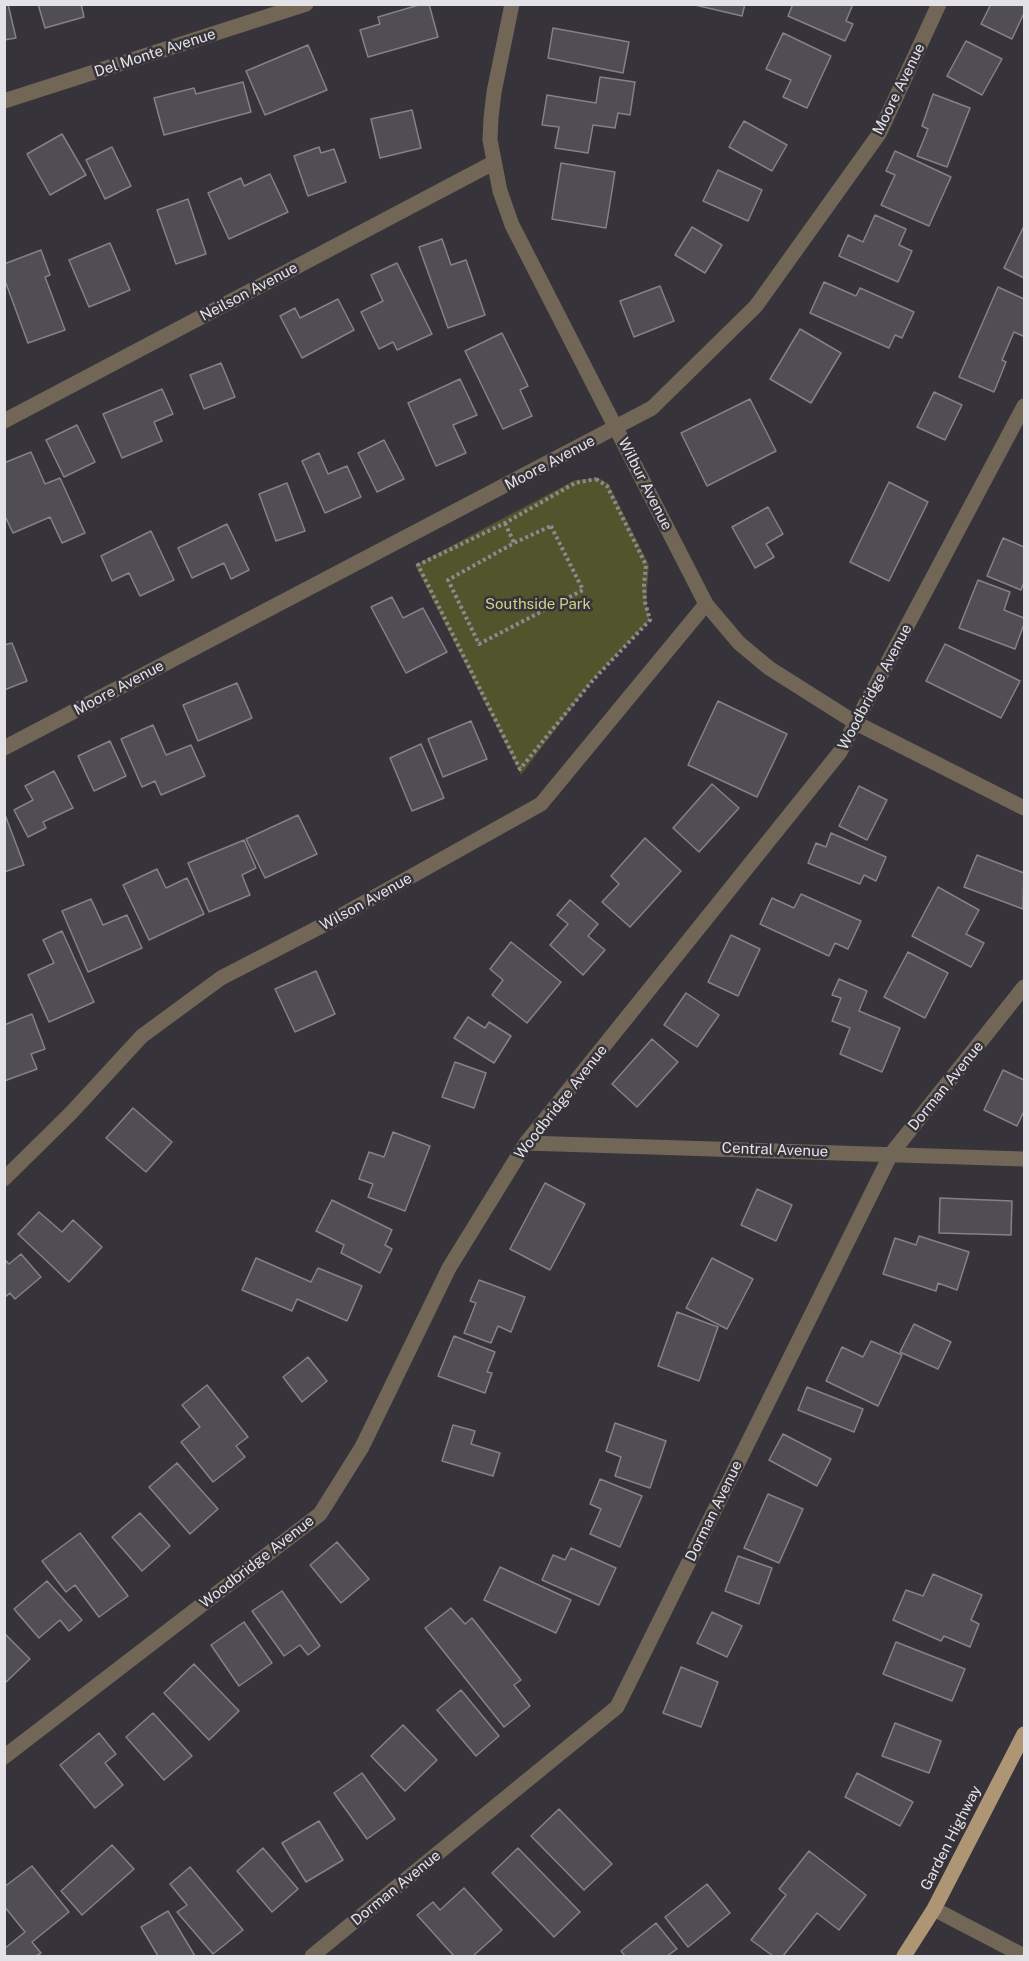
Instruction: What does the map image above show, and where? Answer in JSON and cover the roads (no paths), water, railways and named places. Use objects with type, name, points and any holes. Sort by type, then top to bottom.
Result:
[{"type":"main road","name":"Garden Highway","points":[[904,1956],[934,1909],[1024,1734]]},
{"type":"street","name":"Del Monte Avenue","points":[[4,101],[306,4]]},
{"type":"street","name":"Wilbur Avenue","points":[[512,4],[494,92],[490,140],[500,191],[512,225],[706,604],[739,643],[769,668],[856,723],[1024,808]]},
{"type":"street","name":"Moore Avenue","points":[[4,748],[652,408],[756,306],[879,134],[939,4]]},
{"type":"street","name":"Neilson Avenue","points":[[4,421],[493,163]]},
{"type":"street","name":"Woodbridge Avenue","points":[[4,1757],[320,1514],[362,1448],[448,1268],[526,1143],[840,752],[1024,406]]},
{"type":"street","name":"Wilson Avenue","points":[[4,1179],[71,1113],[142,1036],[221,978],[333,920],[541,804],[706,604]]},
{"type":"street","name":"Dorman Avenue","points":[[312,1956],[617,1707],[891,1154],[1024,987]]},
{"type":"street","name":"Central Avenue","points":[[526,1143],[1024,1159]]},
{"type":"street","points":[[934,1909],[1024,1956]]},
{"type":"park label","name":"Southside Park","points":[[538,604]]}]
